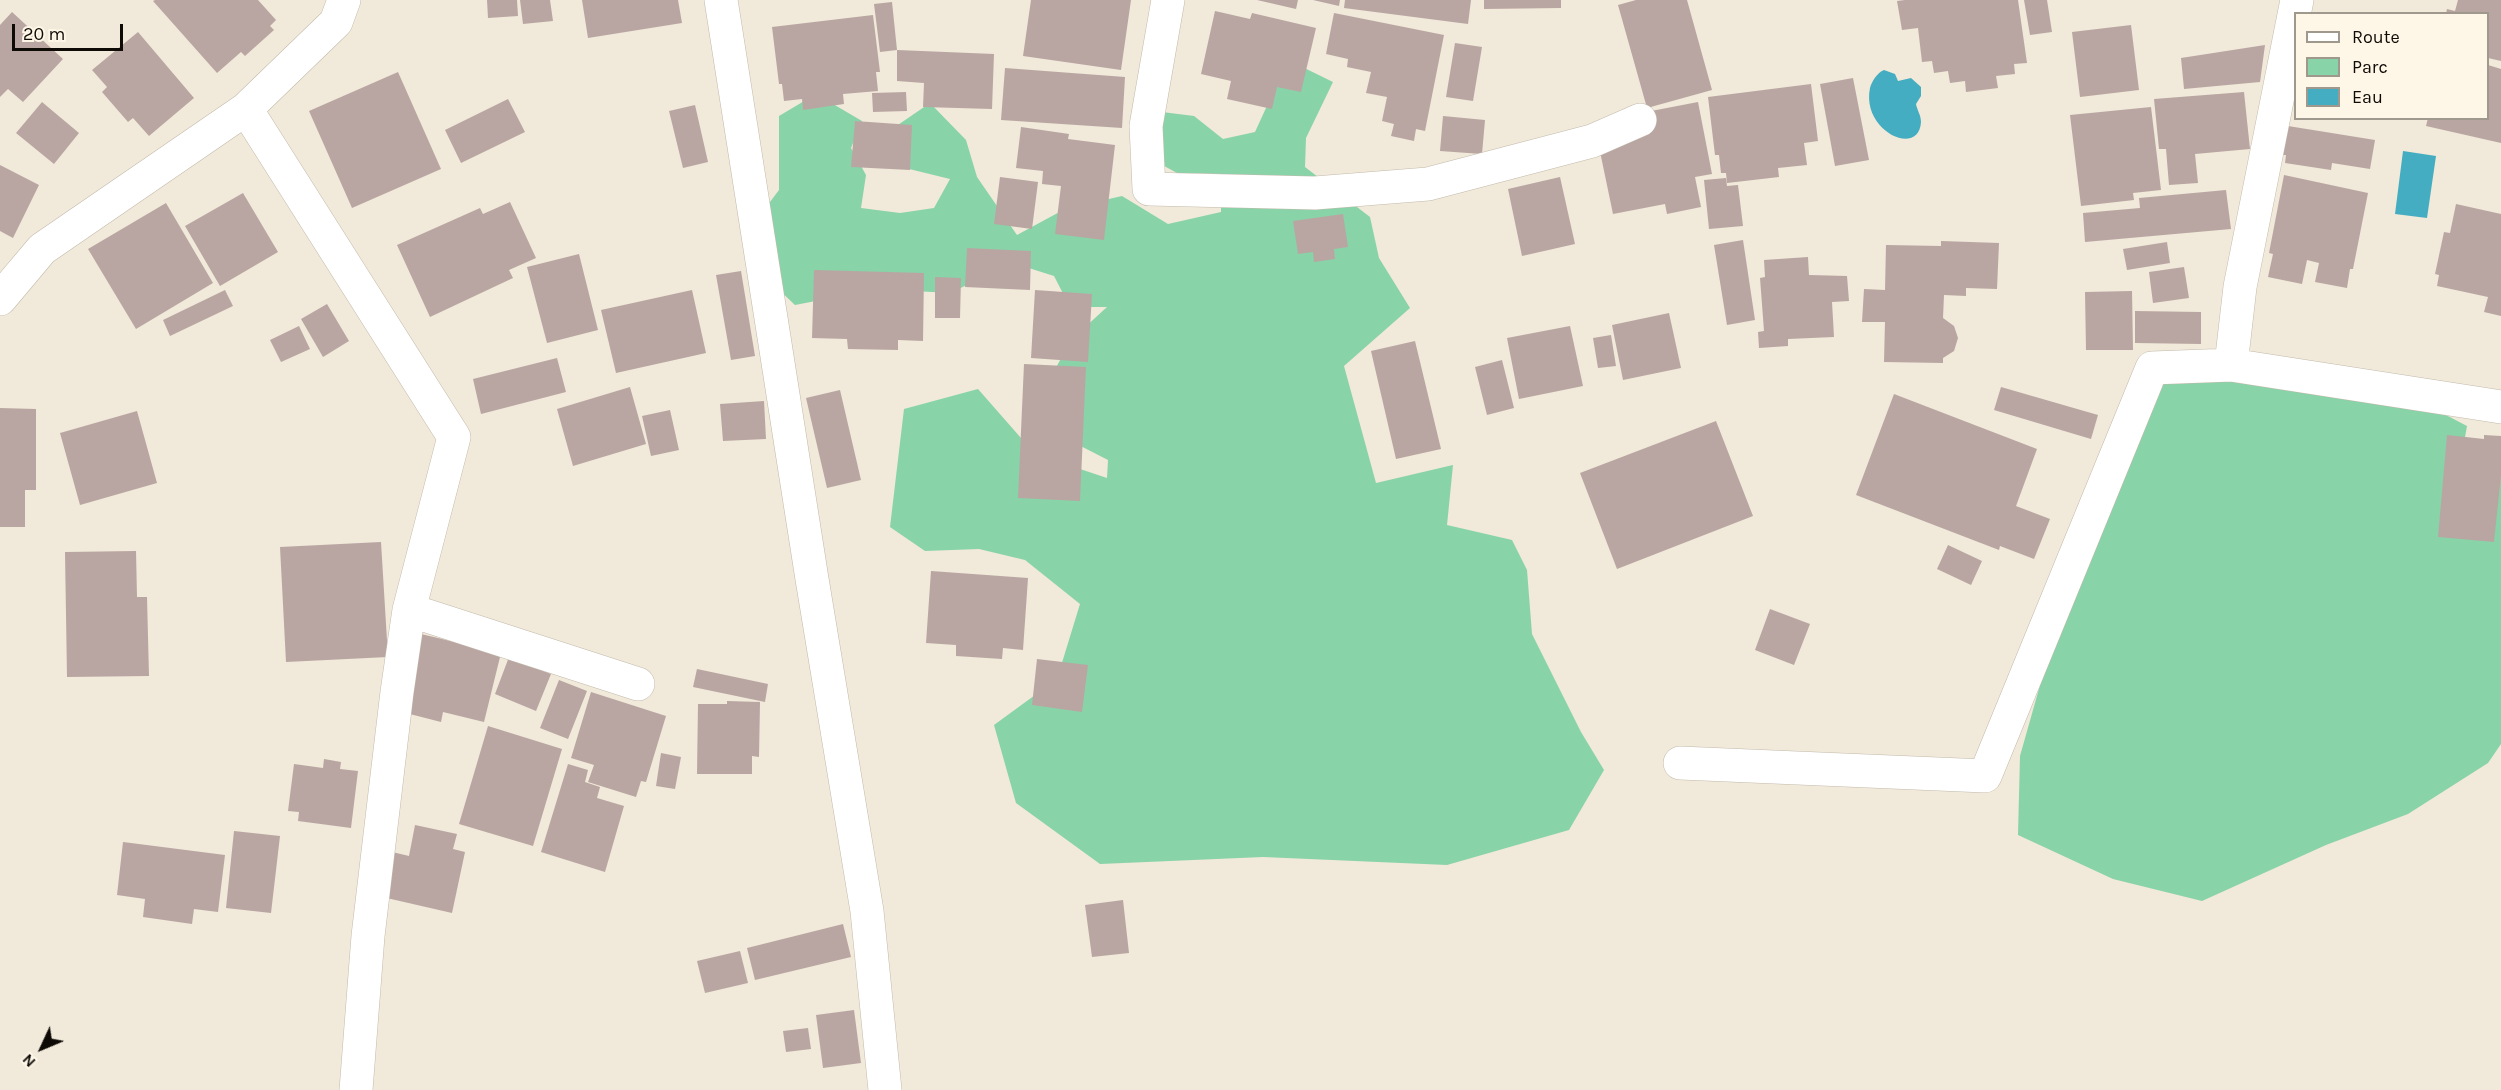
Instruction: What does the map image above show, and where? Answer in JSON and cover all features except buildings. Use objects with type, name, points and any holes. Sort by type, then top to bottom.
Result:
[{"type":"street","points":[[0,299],[42,249],[246,109],[336,22],[344,0]]},
{"type":"street","points":[[721,0],[867,911],[885,1090]]},
{"type":"street","points":[[1168,0],[1146,126],[1149,189],[1315,193],[1428,184],[1592,141],[1640,120]]},
{"type":"street","points":[[2231,365],[2240,286],[2294,15]]},
{"type":"street","points":[[246,109],[454,438],[409,610],[368,936],[356,1090]]},
{"type":"street","points":[[1680,763],[1985,776],[2152,368],[2231,365],[2501,407]]},
{"type":"street","points":[[409,610],[638,684]]},
{"type":"green space","points":[[1288,60],[1333,82],[1306,138],[1305,167],[1370,217],[1379,258],[1410,308],[1344,366],[1376,483],[1453,465],[1447,525],[1512,540],[1527,570],[1532,634],[1581,732],[1604,770],[1569,830],[1447,865],[1263,857],[1100,864],[1016,803],[994,725],[1057,679],[1080,604],[1025,560],[979,549],[925,551],[890,527],[904,409],[978,389],[1035,454],[1107,478],[1108,460],[1065,438],[1046,387],[1070,341],[1107,307],[1070,307],[1054,276],[1013,263],[950,293],[878,289],[795,305],[753,265],[749,230],[779,190],[779,116],[816,94],[862,121],[851,148],[866,175],[861,208],[900,213],[934,208],[950,179],[897,166],[892,129],[930,103],[966,140],[977,177],[1017,235],[1065,209],[1122,196],[1168,224],[1221,212],[1221,174],[1177,173],[1135,150],[1162,112],[1194,116],[1223,139],[1255,132]]},
{"type":"green space","points":[[2217,371],[2423,403],[2467,426],[2462,454],[2501,457],[2501,744],[2488,763],[2408,814],[2326,845],[2202,901],[2113,879],[2018,835],[2020,756],[2046,664],[2139,381]]},
{"type":"water","points":[[1884,70],[1895,74],[1898,81],[1911,78],[1921,87],[1921,96],[1916,104],[1921,122],[1918,133],[1911,138],[1891,135],[1874,117],[1870,103],[1870,88],[1875,78]]},
{"type":"water","points":[[2403,151],[2436,156],[2427,218],[2395,214]]}]
